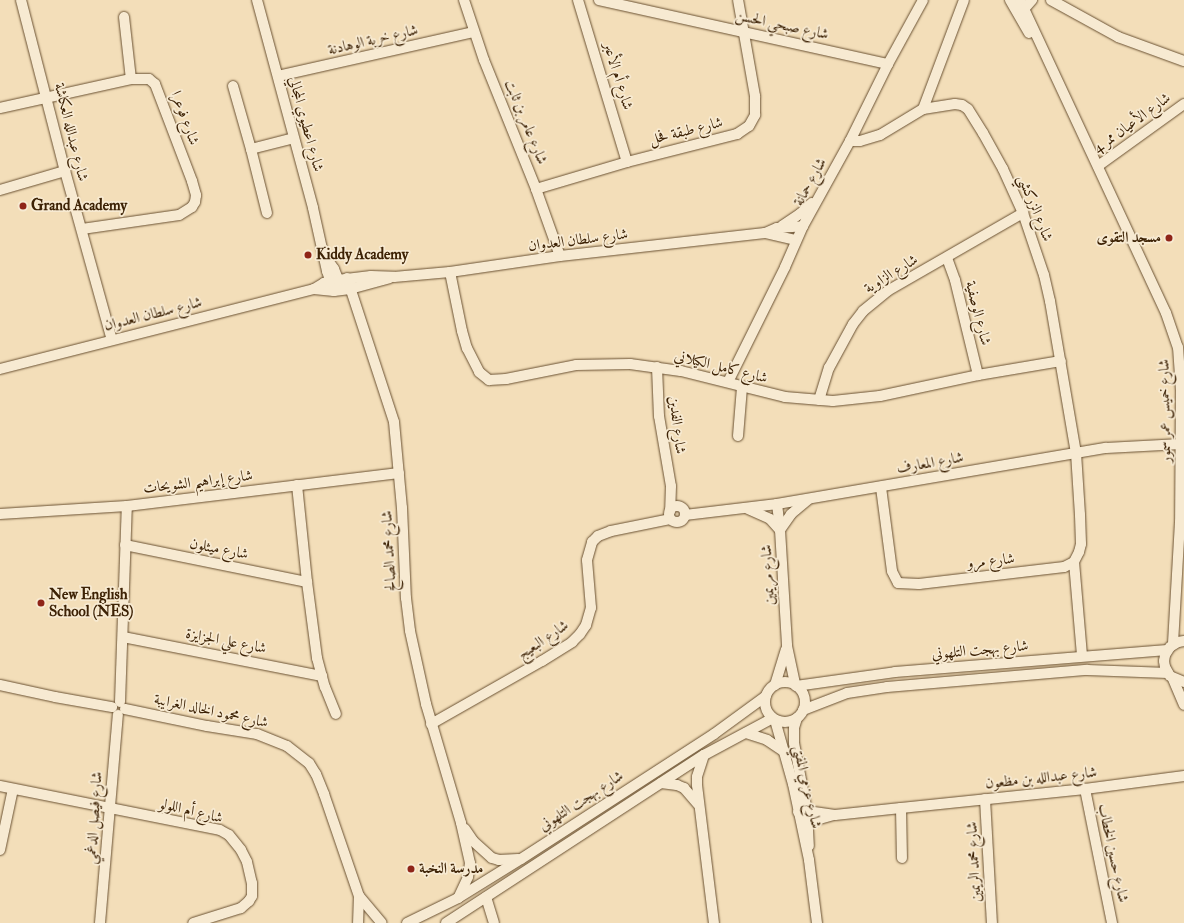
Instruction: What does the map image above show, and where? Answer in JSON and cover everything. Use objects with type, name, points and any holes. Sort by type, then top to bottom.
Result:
[{"type":"street","name":"شارع عبدالله العكاشة","points":[[21,0],[65,172],[112,340]]},
{"type":"street","name":"شارع اعطيوي المجالي","points":[[257,0],[325,256],[340,285]]},
{"type":"street","name":"شارع عامر بن ثابت","points":[[464,0],[474,32],[536,189],[560,256]]},
{"type":"street","name":"شارع أم الأعبر","points":[[578,0],[627,162]]},
{"type":"street","name":"شارع صبحي الحسن","points":[[599,0],[888,64]]},
{"type":"street","name":"شارع طبقة فحل","points":[[536,189],[627,162],[737,134],[749,126],[756,107],[738,0]]},
{"type":"street","name":"شارع حمانة","points":[[728,382],[803,226],[850,141],[888,64],[923,0]]},
{"type":"street","points":[[923,109],[964,0]]},
{"type":"street","name":"شارع خميس عمر سمور","points":[[1010,0],[1047,62]]},
{"type":"street","points":[[1022,4],[1032,0]]},
{"type":"street","points":[[1051,0],[1118,37],[1184,61]]},
{"type":"street","name":"شارع خميس عمر سمور","points":[[1022,4],[1047,62],[1098,166],[1172,329],[1181,365],[1182,522],[1170,647],[1164,661],[1184,705]]},
{"type":"street","points":[[124,17],[131,79]]},
{"type":"street","name":"شارع خربة الوهادنة","points":[[278,76],[474,32]]},
{"type":"street","name":"شارع فوعرا","points":[[0,108],[131,79],[149,79],[158,90],[192,181],[196,195],[195,202],[192,207],[179,215],[82,229]]},
{"type":"street","points":[[233,86],[267,213]]},
{"type":"street","name":"شارع الزركشي","points":[[850,141],[860,141],[880,135],[923,109],[955,104],[962,105],[968,109],[1003,169],[1023,213],[1044,275],[1061,361],[1076,453]]},
{"type":"street","name":"شارع الأعيان ممر 4","points":[[1098,166],[1184,104]]},
{"type":"street","points":[[251,149],[294,138]]},
{"type":"street","points":[[0,190],[65,172]]},
{"type":"street","points":[[777,228],[800,214],[818,198]]},
{"type":"street","name":"شارع الزاوية","points":[[819,400],[829,368],[853,324],[863,311],[889,290],[948,258],[1023,213]]},
{"type":"street","name":"شارع سلطان العدوان","points":[[765,234],[777,228],[803,226]]},
{"type":"street","name":"شارع سلطان العدوان","points":[[0,369],[314,289],[340,285],[371,276],[394,277],[450,272],[560,256],[765,234],[796,240]]},
{"type":"street","name":"شارع الوصفية","points":[[948,258],[957,287],[978,375]]},
{"type":"street","name":"شارع كامل الكيلاني","points":[[450,272],[467,348],[479,372],[489,380],[506,379],[583,364],[630,364],[681,371],[785,397],[819,400],[849,400],[880,396],[978,375],[1061,361]]},
{"type":"street","name":"شارع محمد الصالح","points":[[340,285],[391,413],[396,433],[406,598],[413,645],[431,724],[461,823],[470,870],[458,898]]},
{"type":"street","name":"شارع الفدين","points":[[656,367],[659,416],[671,486],[670,515]]},
{"type":"street","points":[[738,436],[742,387]]},
{"type":"street","name":"شارع المعارف","points":[[684,512],[746,508],[777,504],[1106,448],[1181,444]]},
{"type":"street","points":[[1076,453],[1081,544],[1074,562],[1082,656]]},
{"type":"street","name":"شارع إبراهيم الشويحات","points":[[0,514],[127,506],[399,473]]},
{"type":"street","points":[[297,485],[307,582],[317,658],[336,714]]},
{"type":"street","name":"شارع الفدين","points":[[671,486],[684,512]]},
{"type":"street","name":"شارع مرو","points":[[881,487],[892,571],[898,583],[919,584],[1053,569],[1064,567],[1074,562]]},
{"type":"street","points":[[746,508],[763,515],[780,530],[791,514],[812,497]]},
{"type":"street","name":"شارع مريمين","points":[[777,504],[787,646],[795,686]]},
{"type":"street","name":"شارع فيصل الدغمي","points":[[100,923],[124,637],[127,506]]},
{"type":"street","points":[[676,506],[684,512],[680,522],[675,522],[670,515],[676,506]]},
{"type":"street","name":"شارع البعيج","points":[[431,724],[542,661],[572,642],[580,634],[586,625],[591,608],[587,560],[592,542],[598,536],[670,515]]},
{"type":"street","name":"شارع ميثلون","points":[[125,545],[307,582]]},
{"type":"street","name":"شارع علي الجزايزة","points":[[124,637],[322,676]]},
{"type":"street","name":"شارع بهجت التلهوني","points":[[795,686],[895,672],[1170,647],[1184,641]]},
{"type":"street","name":"شارع مريمين","points":[[775,685],[787,646]]},
{"type":"street","name":"شارع بهجت التلهوني","points":[[800,714],[847,692],[887,687],[1087,670],[1170,676],[1184,682]]},
{"type":"street","points":[[785,683],[795,686],[804,697],[800,714],[786,722],[774,719],[766,708],[766,696],[775,685],[785,683]]},
{"type":"street","name":"شارع محمود الخالد الغرايبة","points":[[0,685],[207,726],[257,734],[287,746],[299,754],[316,774],[359,896],[382,923]]},
{"type":"street","name":"شارع بهجت التلهوني","points":[[407,923],[458,898],[521,859],[714,734],[766,696]]},
{"type":"street","name":"شارع عزمي المفتي","points":[[800,714],[793,732],[794,750],[817,923]]},
{"type":"street","name":"شارع بهجت التلهوني","points":[[446,923],[704,755],[774,719]]},
{"type":"street","name":"شارع عزمي المفتي","points":[[774,719],[803,811]]},
{"type":"street","points":[[746,733],[767,740],[785,752]]},
{"type":"street","points":[[704,755],[698,777],[698,804],[714,923]]},
{"type":"street","name":"شارع عبدالله بن مظعون","points":[[803,811],[835,814],[901,808],[1085,789],[1184,776]]},
{"type":"street","points":[[661,783],[676,785],[684,788],[698,804]]},
{"type":"street","points":[[0,786],[109,808]]},
{"type":"street","points":[[0,850],[13,789]]},
{"type":"street","name":"شارع حسين الخطاب","points":[[1085,789],[1112,923]]},
{"type":"street","name":"شارع محمد الريمين","points":[[985,799],[992,923]]},
{"type":"street","name":"شارع أم اللولو","points":[[109,808],[220,830],[236,841],[246,862],[252,883],[252,896],[246,905],[241,908],[193,923]]},
{"type":"street","points":[[901,808],[902,858]]},
{"type":"street","name":"شارع عبدالله بن مظعون","points":[[805,824],[835,814]]},
{"type":"street","name":"شارع محمد الصالح","points":[[461,823],[473,841],[492,858],[499,860],[521,859]]},
{"type":"street","name":"شارع محمود الخالد الغرايبة","points":[[358,923],[359,896]]},
{"type":"street","points":[[486,897],[494,923]]},
{"type":"place","name":"Grand Academy","points":[[23,206]]},
{"type":"place","name":"مسجد التقوى","points":[[1169,238]]},
{"type":"place","name":"Kiddy Academy","points":[[308,255]]},
{"type":"place","name":"New English School (NES)","points":[[41,603]]},
{"type":"place","name":"مدرسة النخبة","points":[[411,869]]}]
